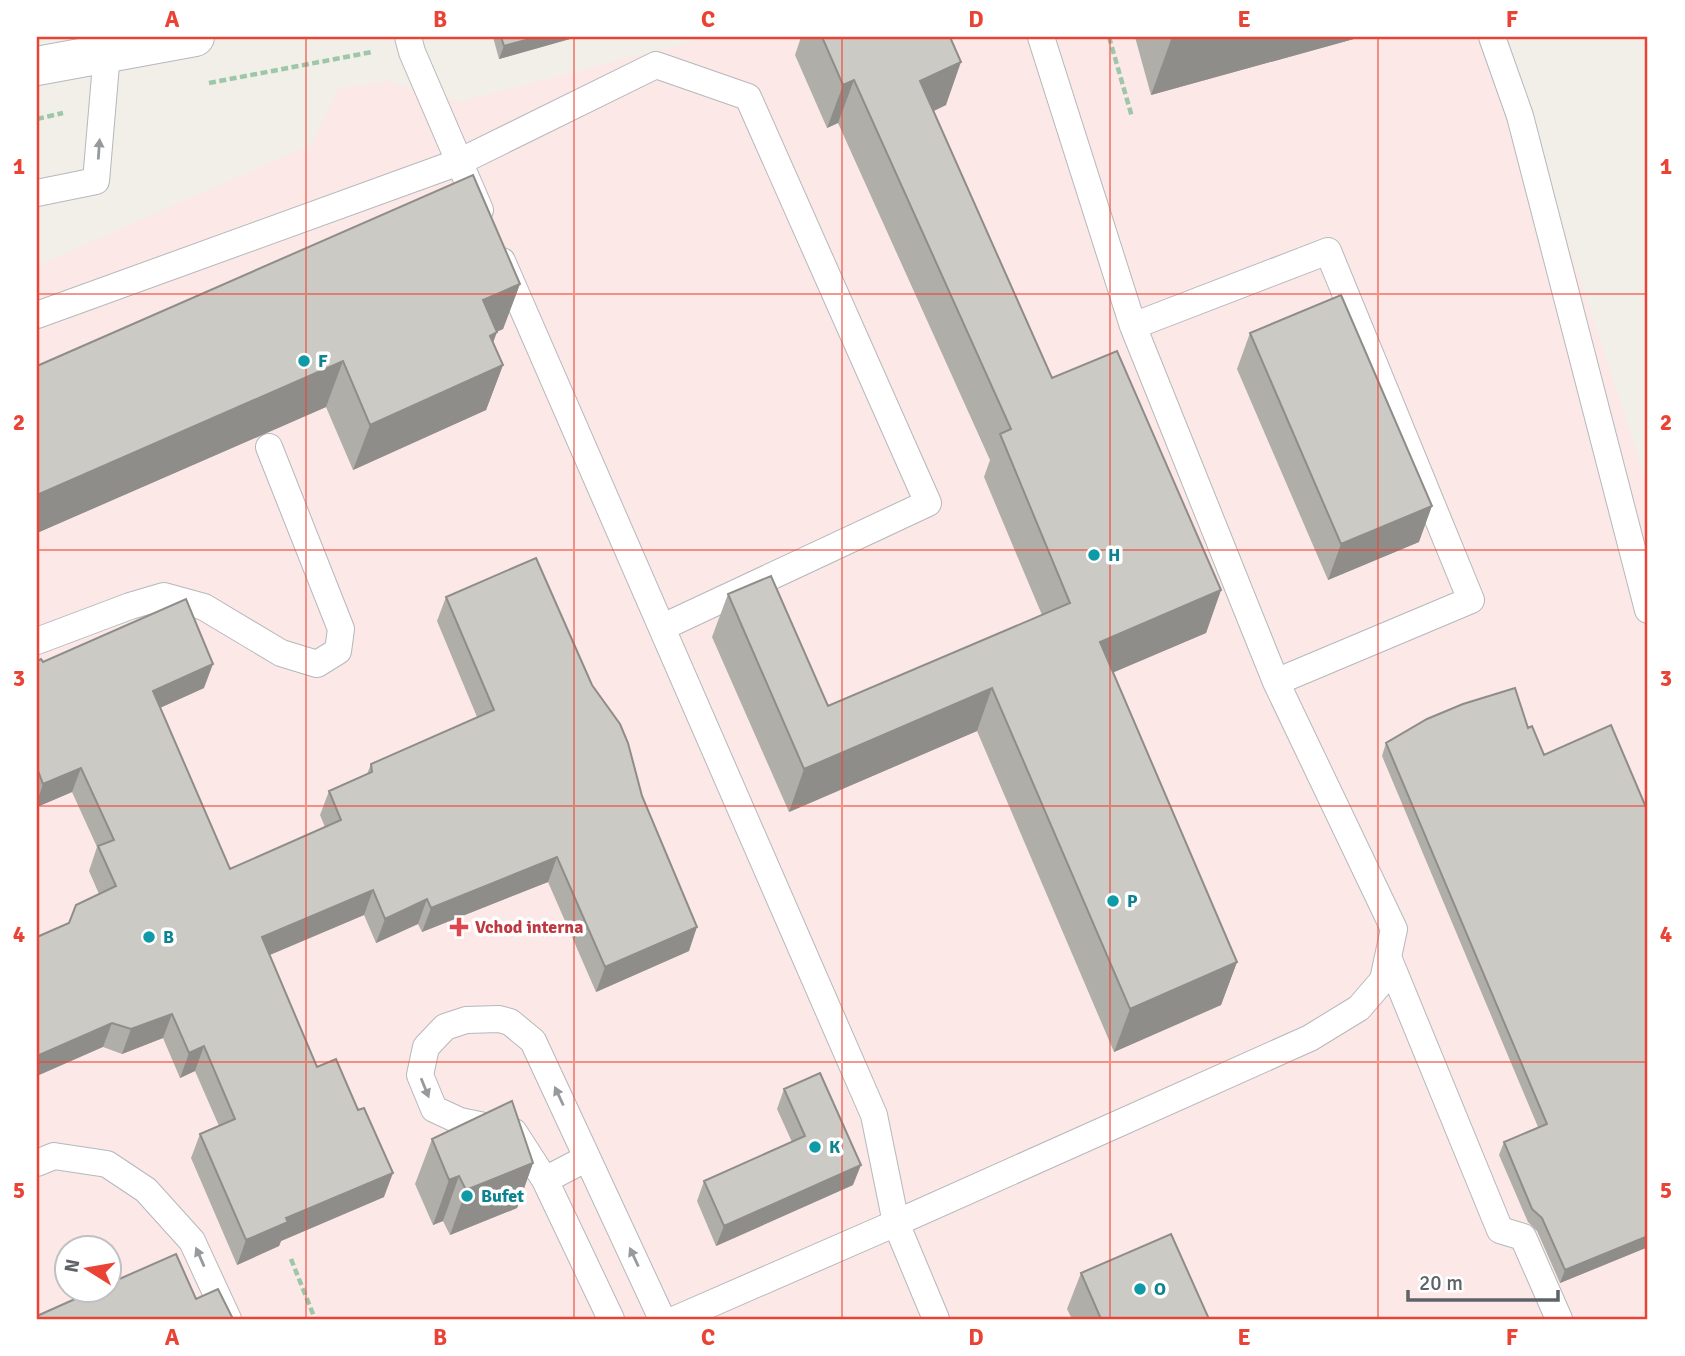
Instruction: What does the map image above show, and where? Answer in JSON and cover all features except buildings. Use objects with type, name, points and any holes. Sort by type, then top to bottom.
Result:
[{"type":"street","points":[[37,66],[195,37]]},
{"type":"lane","points":[[676,1319],[1310,1038],[1359,1008],[1383,980],[1394,929],[1276,682],[1133,326],[1041,37]]},
{"type":"lane","points":[[1492,37],[1520,116],[1648,610]]},
{"type":"lane","points":[[410,44],[874,1115],[896,1223],[936,1319]]},
{"type":"lane","points":[[37,193],[96,181],[107,53]]},
{"type":"lane","points":[[37,316],[459,162],[656,65],[748,97],[928,503],[663,627]]},
{"type":"lane","points":[[1133,326],[1328,251],[1471,600],[1276,682]]},
{"type":"lane","points":[[37,641],[164,596],[204,607],[281,653],[317,664],[338,651],[341,629],[269,447]]},
{"type":"lane","points":[[1388,957],[1500,1230],[1523,1237],[1559,1319]]},
{"type":"lane","points":[[611,1319],[545,1180],[514,1132],[460,1121],[434,1109],[420,1075],[426,1046],[445,1027],[466,1020],[499,1018],[510,1022],[533,1041],[662,1319]]},
{"type":"lane","points":[[37,1163],[54,1156],[107,1164],[146,1190],[192,1241],[228,1319]]},
{"type":"lane","points":[[545,1180],[587,1158]]},
{"type":"path","points":[[1109,37],[1132,117]]},
{"type":"path","points":[[207,83],[410,44]]},
{"type":"path","points":[[37,119],[102,104]]},
{"type":"path","points":[[291,1259],[315,1319]]},
{"type":"shaded area","points":[[709,37],[1502,37],[1648,488],[1648,1319],[37,1319],[37,266],[312,144],[338,89],[388,81],[459,102]]},
{"type":"place","name":"F","points":[[304,361]]},
{"type":"place","name":"H","points":[[1094,555]]},
{"type":"place","name":"P","points":[[1113,901]]},
{"type":"place","name":"Vchod interna","points":[[459,927]]},
{"type":"place","name":"B","points":[[149,937]]},
{"type":"place","name":"K","points":[[815,1147]]},
{"type":"place","name":"Bufet","points":[[467,1196]]},
{"type":"place","name":"O","points":[[1140,1289]]}]
